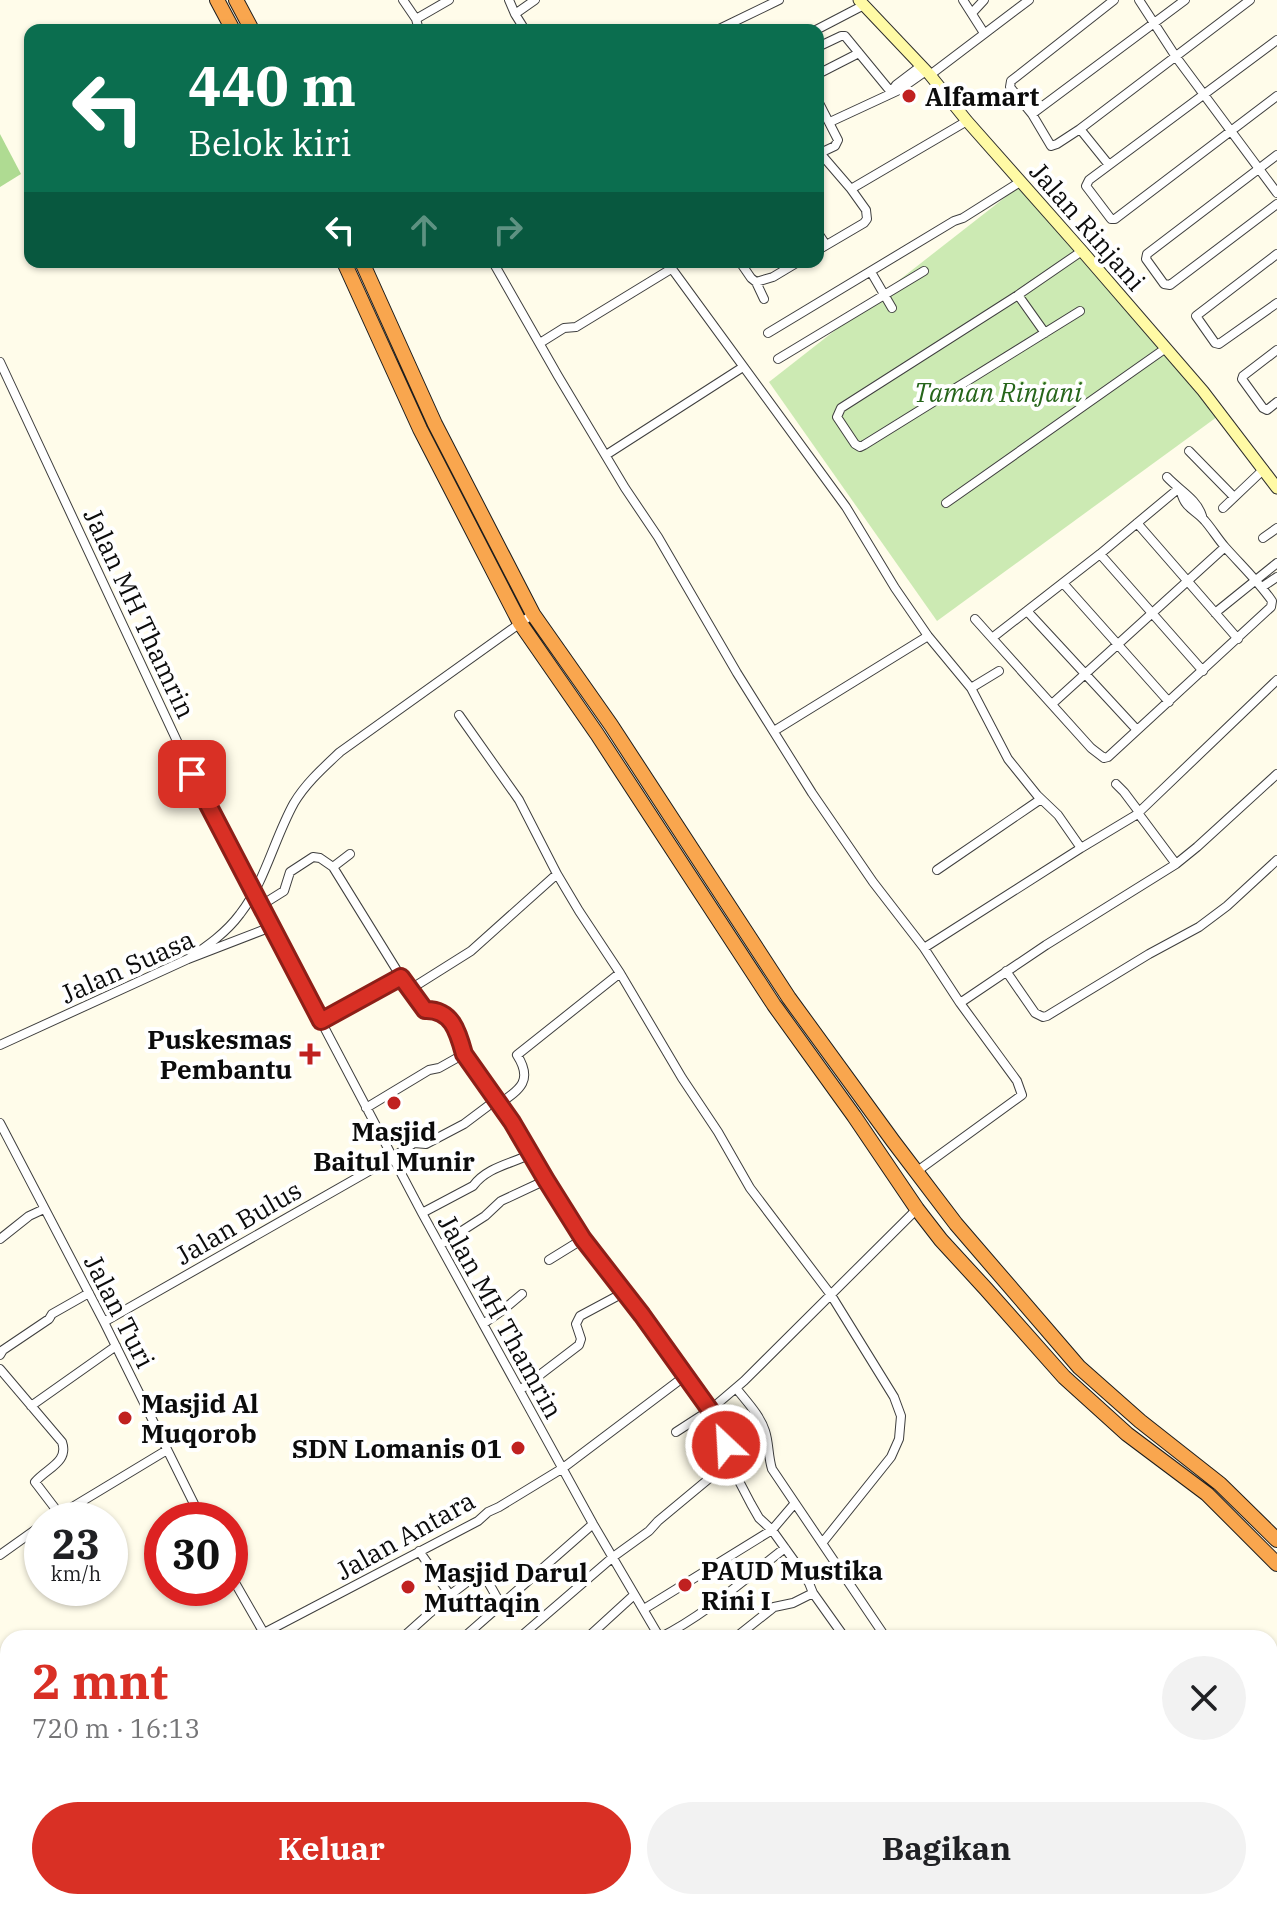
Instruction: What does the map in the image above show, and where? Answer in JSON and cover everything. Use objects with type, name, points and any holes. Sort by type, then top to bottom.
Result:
[{"type":"highway","points":[[217,0],[230,24]]},
{"type":"highway","points":[[236,0],[249,24]]},
{"type":"highway","points":[[347,268],[420,429],[526,619],[597,734],[774,1005],[917,1209],[1064,1377],[1127,1434],[1207,1494],[1277,1564]]},
{"type":"highway","points":[[365,268],[526,619],[611,725],[789,998],[956,1224],[1079,1367],[1220,1484],[1277,1540]]},
{"type":"highway","points":[[692,879],[705,870]]},
{"type":"highway","points":[[878,1153],[893,1141]]},
{"type":"highway","points":[[941,1240],[956,1224]]},
{"type":"highway","points":[[1012,1319],[1026,1307]]},
{"type":"street","points":[[403,0],[417,24]]},
{"type":"street","points":[[416,19],[449,0]]},
{"type":"street","points":[[509,0],[521,24]]},
{"type":"street","points":[[515,14],[535,0]]},
{"type":"street","points":[[729,24],[779,0]]},
{"type":"street","points":[[963,0],[984,33]]},
{"type":"street","points":[[972,13],[984,0]]},
{"type":"street","points":[[830,122],[899,90],[1029,0]]},
{"type":"street","points":[[1114,0],[1011,81],[1010,87],[1032,114],[1051,146],[1080,129],[1250,0]]},
{"type":"street","points":[[1139,0],[1176,57],[1277,193]]},
{"type":"street","points":[[1032,114],[1185,0]]},
{"type":"street","points":[[824,25],[862,3]]},
{"type":"street","name":"Jalan Rinjani","points":[[862,3],[926,71],[1203,391],[1277,488]]},
{"type":"street","points":[[824,44],[844,35],[891,92]]},
{"type":"street","points":[[1277,40],[1203,93],[1086,185],[1113,220],[1277,96]]},
{"type":"street","points":[[824,71],[859,53]]},
{"type":"street","points":[[824,112],[838,140],[835,146],[824,152]]},
{"type":"street","points":[[851,189],[967,121]]},
{"type":"street","points":[[1080,129],[1109,165]]},
{"type":"street","points":[[1277,155],[1147,254],[1146,259],[1164,284],[1170,285],[1277,204]]},
{"type":"street","points":[[824,159],[851,189],[866,210],[867,219],[824,247]]},
{"type":"street","points":[[768,333],[963,218],[1018,180]]},
{"type":"street","points":[[1080,311],[860,447],[837,417],[841,408],[1082,251]]},
{"type":"street","points":[[1277,254],[1196,316],[1215,343],[1219,344],[1277,303]]},
{"type":"street","points":[[496,268],[722,648],[839,834],[1017,1081],[1022,1095],[916,1172]]},
{"type":"street","points":[[540,343],[564,328],[576,327],[664,268]]},
{"type":"street","points":[[671,268],[846,507],[928,636],[971,688],[1008,759],[1058,815],[1081,848]]},
{"type":"street","points":[[744,268],[756,282],[764,299]]},
{"type":"street","points":[[756,282],[773,277],[786,268]]},
{"type":"street","points":[[778,359],[924,271]]},
{"type":"street","points":[[871,272],[892,308]]},
{"type":"street","points":[[1018,295],[1045,333]]},
{"type":"street","points":[[946,503],[1166,348]]},
{"type":"street","points":[[1277,350],[1242,379],[1263,408],[1267,410],[1277,402]]},
{"type":"street","name":"Jalan MH Thamrin","points":[[0,362],[205,801],[253,894],[422,1213],[655,1630]]},
{"type":"street","points":[[606,455],[743,367]]},
{"type":"street","points":[[1189,451],[1234,497]]},
{"type":"street","points":[[1223,508],[1264,469]]},
{"type":"street","points":[[975,619],[1091,748],[1104,758],[1108,757],[1271,607],[1272,601],[1259,583],[1225,547],[1202,516],[1195,513],[1167,477]]},
{"type":"street","points":[[992,638],[1180,490]]},
{"type":"street","points":[[1137,523],[1238,639]]},
{"type":"street","points":[[1263,538],[1277,528]]},
{"type":"street","points":[[1052,704],[1225,547]]},
{"type":"street","points":[[1100,554],[1203,671]]},
{"type":"street","points":[[1215,613],[1259,583],[1277,563]]},
{"type":"street","points":[[1259,583],[1277,577]]},
{"type":"street","points":[[1063,583],[1169,702]]},
{"type":"street","points":[[1027,611],[1137,730]]},
{"type":"street","points":[[188,959],[210,944],[239,915],[253,894],[295,801],[319,772],[340,752],[526,619]]},
{"type":"street","points":[[774,731],[928,636]]},
{"type":"street","points":[[971,688],[999,671]]},
{"type":"street","points":[[924,948],[1138,813],[1277,680]]},
{"type":"street","points":[[459,715],[519,800],[579,911],[750,1188],[831,1295],[894,1397],[901,1416],[899,1439],[889,1461],[823,1542]]},
{"type":"street","points":[[960,1003],[1176,864],[1277,774]]},
{"type":"street","points":[[1116,784],[1176,864]]},
{"type":"street","points":[[937,870],[1041,799]]},
{"type":"street","points":[[333,867],[350,854]]},
{"type":"street","points":[[260,906],[282,894],[290,872],[313,857],[333,867],[409,990],[425,1010],[436,1010],[448,1016],[464,1054],[498,1102],[583,1239],[710,1410],[723,1435],[729,1462],[755,1511],[785,1548],[839,1630]]},
{"type":"street","points":[[1006,971],[1035,1013],[1047,1016],[1199,927],[1277,860]]},
{"type":"street","points":[[409,990],[471,951],[557,874]]},
{"type":"street","name":"Jalan Suasa","points":[[0,1045],[188,959],[271,927]]},
{"type":"street","name":"Jalan Bulus","points":[[104,1322],[414,1143],[426,1144],[515,1094],[523,1083],[525,1073],[517,1055],[620,973]]},
{"type":"street","points":[[321,1021],[401,977]]},
{"type":"street","points":[[366,1108],[429,1070],[464,1054]]},
{"type":"street","name":"Jalan Turi","points":[[0,1123],[193,1502]]},
{"type":"street","points":[[422,1213],[473,1186],[478,1179],[502,1165],[531,1154]]},
{"type":"street","points":[[440,1245],[485,1216],[501,1201],[546,1180]]},
{"type":"street","points":[[0,1239],[29,1216],[44,1209]]},
{"type":"street","points":[[676,1432],[736,1388],[917,1209]]},
{"type":"street","points":[[549,1260],[583,1239]]},
{"type":"street","points":[[1,1350],[52,1314],[89,1293]]},
{"type":"street","points":[[520,1390],[579,1345],[581,1339],[576,1324],[580,1316],[623,1293]]},
{"type":"street","points":[[483,1324],[522,1294]]},
{"type":"street","points":[[31,1406],[116,1346]]},
{"type":"street","points":[[0,1369],[62,1442],[63,1457],[35,1482],[50,1502]]},
{"type":"street","name":"Jalan Antara","points":[[277,1630],[478,1521],[563,1468],[685,1376]]},
{"type":"street","points":[[736,1388],[764,1428],[772,1469],[881,1630]]},
{"type":"street","points":[[86,1502],[167,1450]]},
{"type":"street","points":[[528,1630],[729,1462]]},
{"type":"street","points":[[644,1609],[772,1530],[795,1503]]},
{"type":"street","points":[[471,1630],[593,1524]]},
{"type":"street","points":[[0,1541],[4,1553],[24,1538]]},
{"type":"street","points":[[673,1630],[705,1610],[785,1548]]},
{"type":"street","points":[[419,1551],[450,1595]]},
{"type":"street","points":[[411,1630],[475,1576],[481,1575],[487,1580],[500,1603]]},
{"type":"street","points":[[745,1630],[774,1607],[793,1603],[813,1593]]},
{"type":"street","points":[[596,1630],[634,1595]]},
{"type":"street","points":[[248,1605],[263,1630]]},
{"type":"green space","points":[[0,134],[21,174],[0,187]]},
{"type":"green space","name":"Taman Rinjani","points":[[1022,184],[1221,414],[937,621],[769,382]]},
{"type":"place","name":"Alfamart","points":[[909,96]]},
{"type":"place","name":"Puskesmas Pembantu","points":[[310,1054]]},
{"type":"place","name":"Masjid Baitul Munir","points":[[394,1103]]},
{"type":"place","name":"Masjid Al Muqorob","points":[[125,1418]]},
{"type":"place","name":"SDN Lomanis 01","points":[[518,1448]]},
{"type":"place","name":"PAUD Mustika Rini I","points":[[685,1585]]},
{"type":"place","name":"Masjid Darul Muttaqin","points":[[408,1587]]},
{"type":"route","points":[[192,774],[321,1021],[401,977],[425,1010],[436,1010],[448,1016],[464,1054],[512,1122],[583,1239],[710,1410],[726,1445]]}]
